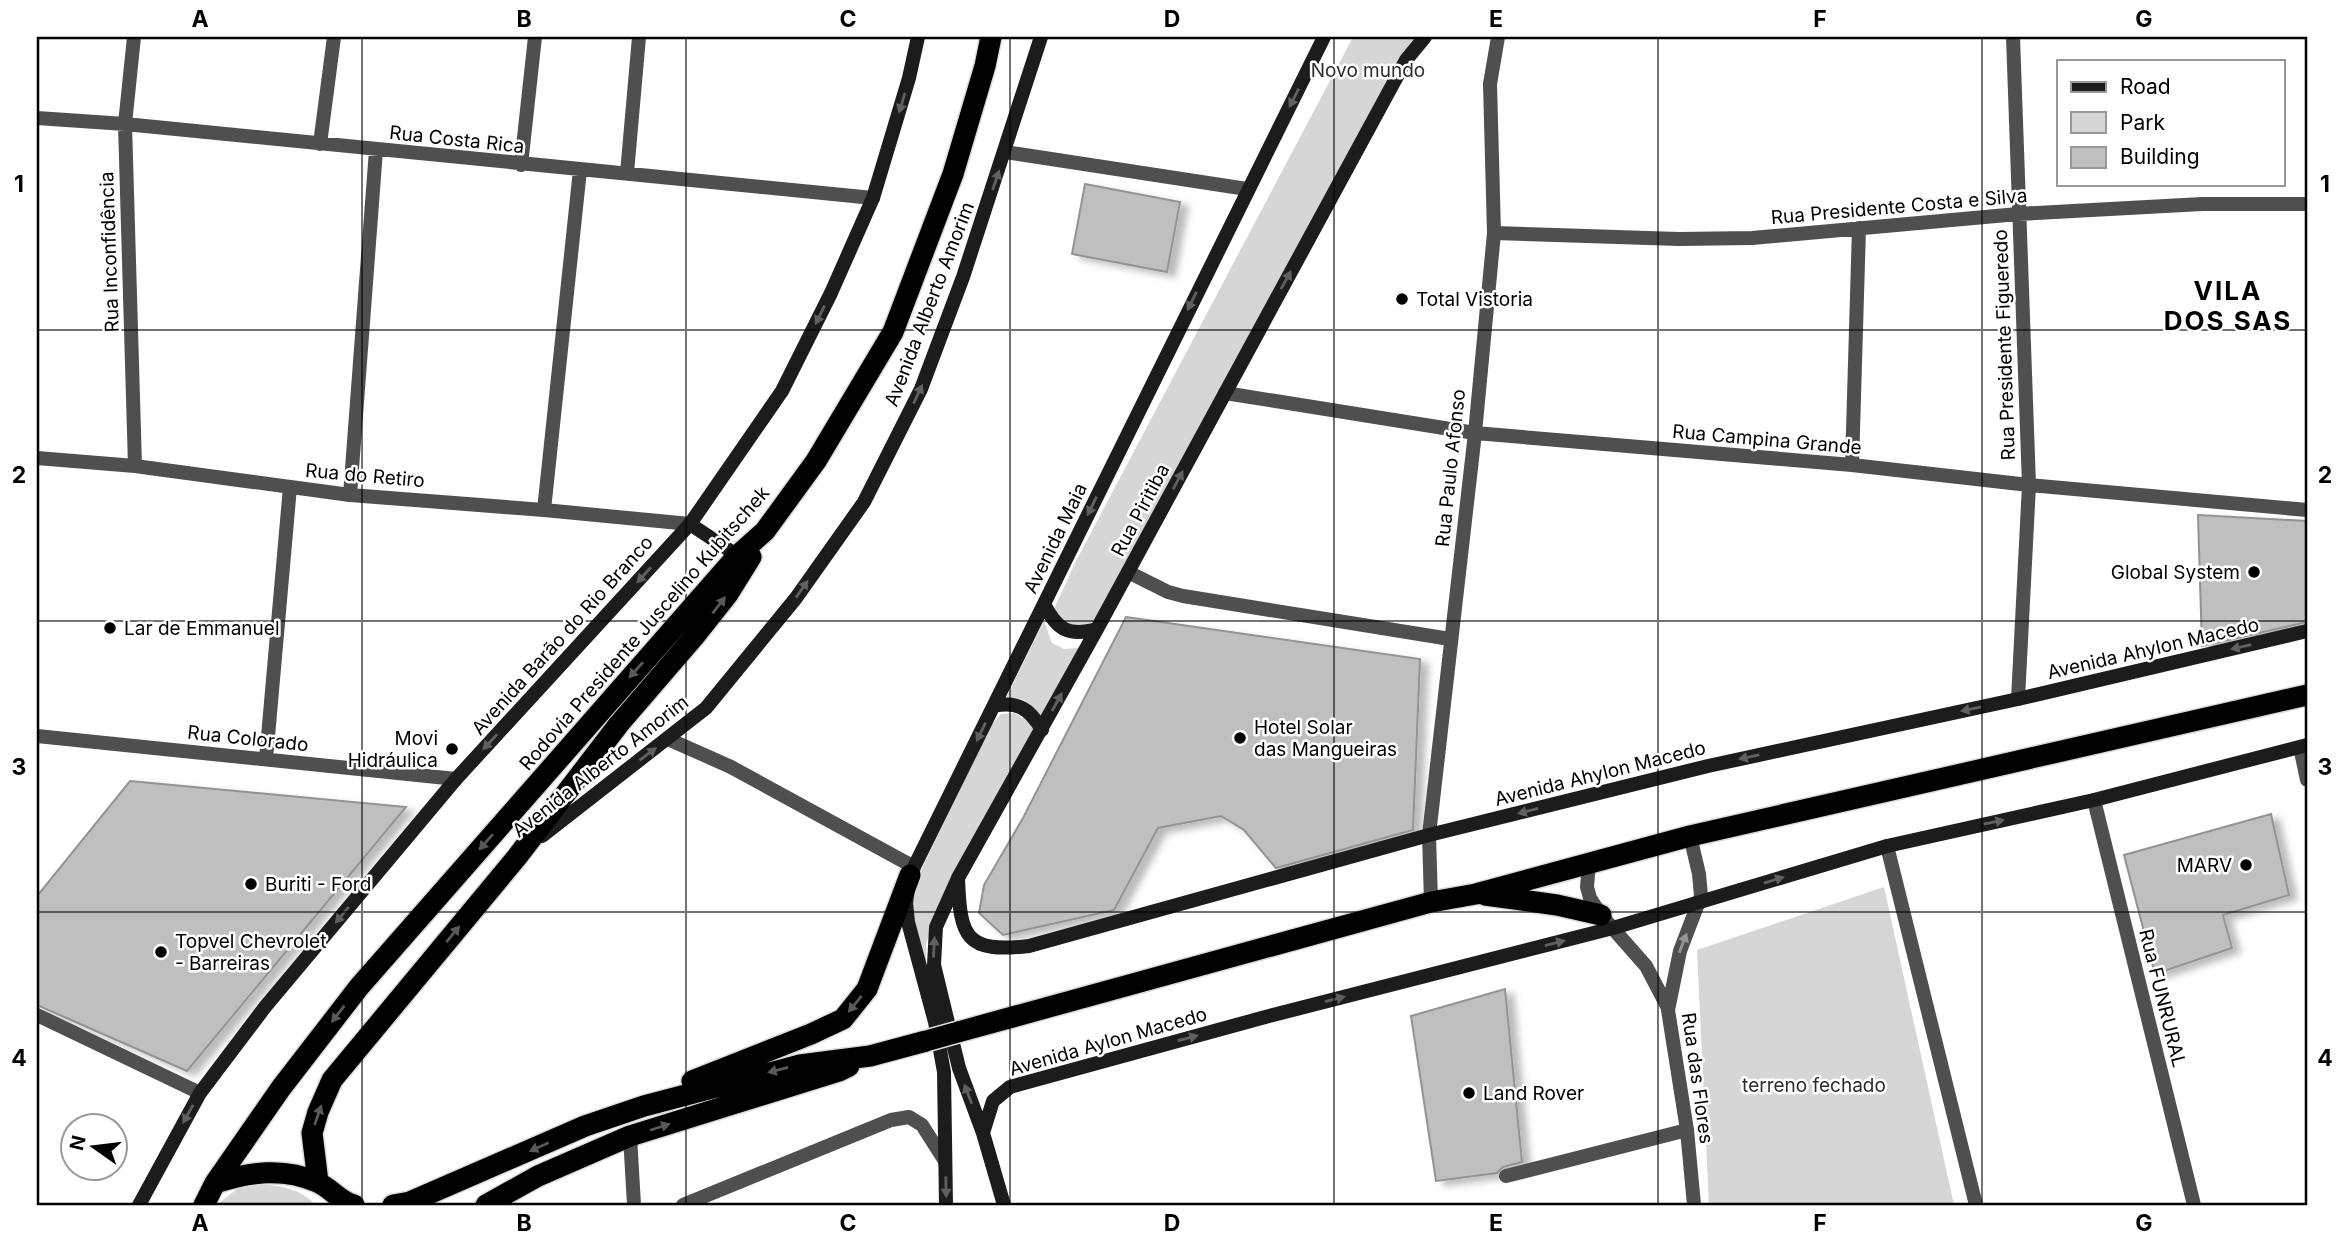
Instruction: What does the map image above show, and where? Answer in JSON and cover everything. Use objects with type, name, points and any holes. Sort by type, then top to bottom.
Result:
[{"type":"highway","name":"Rodovia Presidente Juscelino Kubitschek","points":[[204,1205],[215,1183],[281,1088],[359,987],[743,559],[816,461],[893,332],[953,174],[985,66],[990,37]]},
{"type":"highway","points":[[318,1182],[312,1133],[332,1080],[517,857],[619,724],[702,626],[743,559]]},
{"type":"highway","points":[[585,1126],[644,1106],[800,1065],[870,1056],[926,1041],[952,1023],[1431,902],[1476,894],[1690,836],[2307,695]]},
{"type":"highway","points":[[393,1205],[410,1202],[585,1126],[811,1034],[843,1018],[867,989],[912,871]]},
{"type":"highway","points":[[1476,894],[1557,905],[1607,921]]},
{"type":"highway","points":[[486,1205],[538,1176],[630,1136],[839,1071],[870,1056]]},
{"type":"highway","points":[[215,1183],[246,1173],[274,1171],[318,1182],[348,1204]]},
{"type":"main road","name":"Avenida Barão do Rio Branco","points":[[139,1205],[200,1093],[265,1007],[456,779],[690,524],[782,391],[831,293],[873,198],[909,78],[918,37]]},
{"type":"main road","name":"Avenida Alberto Amorim","points":[[517,857],[580,804],[706,708],[796,598],[864,502],[921,389],[963,277],[1041,37]]},
{"type":"main road","name":"Avenida Maia","points":[[946,1205],[947,1121],[944,1072],[935,1022],[908,922],[906,903],[912,871],[1324,37]]},
{"type":"main road","name":"Rua Piritiba","points":[[1003,1205],[983,1133],[959,1068],[952,1023],[934,965],[933,944],[936,927],[958,878],[1042,730],[1406,60],[1425,37]]},
{"type":"main road","points":[[690,524],[743,559]]},
{"type":"main road","points":[[1044,604],[1060,628],[1071,632],[1097,629]]},
{"type":"main road","name":"Avenida Ahylon Macedo","points":[[958,878],[959,912],[964,929],[972,940],[989,948],[1029,946],[1429,835],[1708,766],[2018,699],[2307,631]]},
{"type":"main road","points":[[994,706],[1006,703],[1023,707],[1030,712],[1042,730]]},
{"type":"main road","name":"Avenida Aylon Macedo","points":[[983,1133],[993,1101],[1010,1087],[1607,921],[1700,901],[1887,846],[2094,800],[2304,746]]},
{"type":"street","name":"Rua Inconfidência","points":[[134,37],[125,124],[135,466]]},
{"type":"street","points":[[320,144],[334,37]]},
{"type":"street","points":[[521,164],[534,37]]},
{"type":"street","points":[[627,173],[639,37]]},
{"type":"street","name":"Rua Paulo Afonso","points":[[1431,902],[1429,835],[1475,433],[1494,233],[1490,84],[1497,37]]},
{"type":"street","name":"Rua Presidente Figueredo","points":[[2013,37],[2029,485],[2018,699]]},
{"type":"street","name":"Rua Costa Rica","points":[[37,118],[125,124],[873,198]]},
{"type":"street","points":[[350,495],[376,150]]},
{"type":"street","points":[[1005,152],[1247,189]]},
{"type":"street","points":[[544,510],[580,170]]},
{"type":"street","name":"Rua Presidente Costa e Silva","points":[[1494,233],[1679,239],[1752,238],[2018,214],[2202,204],[2307,204]]},
{"type":"street","points":[[1852,465],[1859,228]]},
{"type":"street","name":"Rua Campina Grande","points":[[1225,393],[1475,433],[1852,465],[2029,485],[2307,510]]},
{"type":"street","name":"Rua do Retiro","points":[[37,458],[135,466],[350,495],[690,524]]},
{"type":"street","points":[[266,759],[290,487]]},
{"type":"street","points":[[1128,572],[1168,592],[1183,596],[1450,639]]},
{"type":"street","name":"Rua Colorado","points":[[37,736],[456,779]]},
{"type":"street","points":[[668,739],[731,766],[912,871]]},
{"type":"street","points":[[2304,746],[2307,780]]},
{"type":"street","name":"Rua FUNRURAL","points":[[2094,800],[2194,1205]]},
{"type":"street","name":"Rua das Flores","points":[[1690,836],[1699,874],[1700,901],[1680,951],[1668,1010],[1687,1130],[1694,1205]]},
{"type":"street","points":[[1887,846],[1976,1205]]},
{"type":"street","points":[[1589,863],[1587,887],[1590,898],[1646,966],[1668,1010]]},
{"type":"street","points":[[37,1015],[200,1093]]},
{"type":"street","points":[[683,1205],[891,1120],[909,1117],[922,1125],[945,1161]]},
{"type":"street","points":[[1506,1176],[1687,1130]]},
{"type":"street","points":[[630,1136],[635,1205]]},
{"type":"green space","name":"Novo mundo","points":[[1353,37],[1425,37],[1091,631],[1075,631],[1053,611],[1076,561]]},
{"type":"green space","points":[[1044,621],[1052,643],[1064,649],[1079,648],[1044,720],[1024,700],[1006,698]]},
{"type":"green space","points":[[1014,713],[1028,721],[1034,730],[934,918],[926,944],[926,982],[910,908],[916,881],[991,725],[1001,714]]},
{"type":"green space","name":"terreno fechado","points":[[1884,887],[1954,1205],[1709,1205],[1697,950]]},
{"type":"green space","points":[[261,1184],[291,1189],[316,1205],[216,1205],[237,1189]]},
{"type":"building","points":[[1085,184],[1180,202],[1167,272],[1072,254]]},
{"type":"building","name":"Global System","points":[[2198,515],[2307,521],[2307,622],[2202,646]]},
{"type":"building","name":"Hotel Solar das Mangueiras","points":[[1126,617],[1420,659],[1413,830],[1276,868],[1244,830],[1221,816],[1158,828],[1114,910],[1003,935],[979,913],[984,885],[1023,818]]},
{"type":"building","name":"Topvel Chevrolet - Barreiras","points":[[130,781],[406,807],[187,1071],[37,1005],[37,896]]},
{"type":"building","points":[[2271,814],[2289,895],[2223,915],[2232,948],[2155,974],[2124,855]]},
{"type":"building","name":"Land Rover","points":[[1505,989],[1522,1162],[1503,1167],[1497,1173],[1436,1181],[1411,1016]]},
{"type":"place","name":"Total Vistoria","points":[[1402,299]]},
{"type":"place","name":"Global System","points":[[2254,572]]},
{"type":"place","name":"Lar de Emmanuel","points":[[110,628]]},
{"type":"place","name":"Hotel Solar das Mangueiras","points":[[1240,738]]},
{"type":"place","name":"Movi Hidráulica","points":[[452,749]]},
{"type":"place","name":"MARV","points":[[2246,865]]},
{"type":"place","name":"Buriti - Ford","points":[[251,884]]},
{"type":"place","name":"Topvel Chevrolet - Barreiras","points":[[161,952]]},
{"type":"place","name":"Land Rover","points":[[1469,1093]]},
{"type":"district","name":"VILA DOS SAS","points":[[2228,306]]}]
